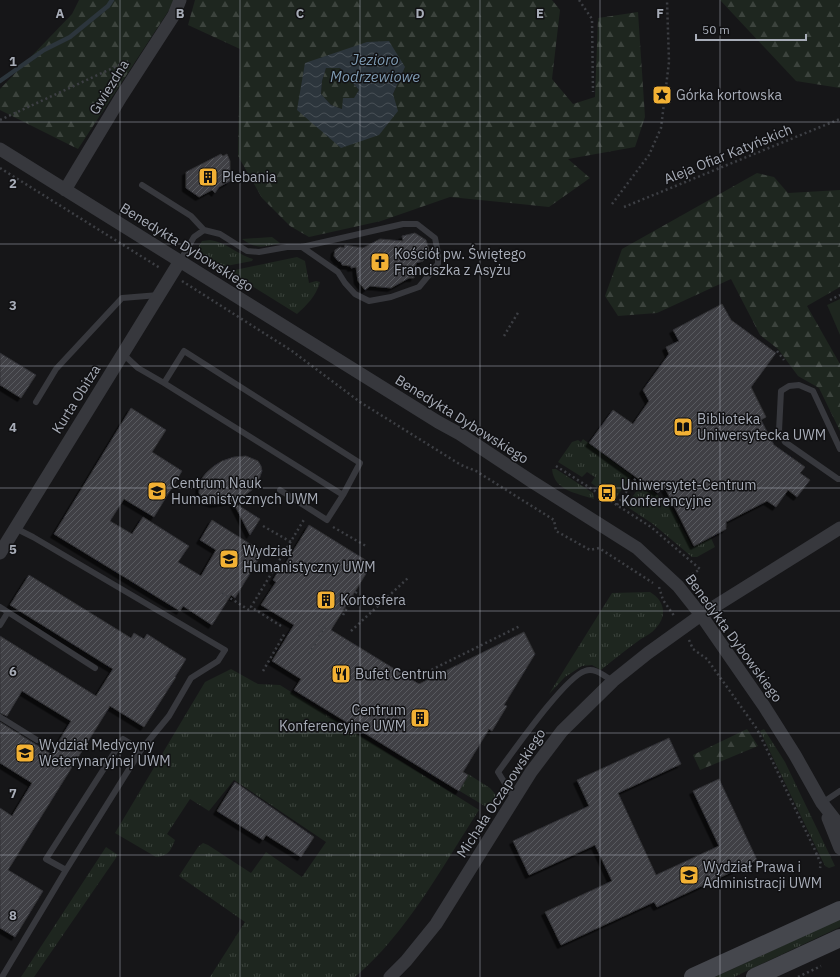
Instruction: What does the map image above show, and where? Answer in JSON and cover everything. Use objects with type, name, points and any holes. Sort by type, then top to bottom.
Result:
[{"type":"main road","points":[[693,977],[840,910]]},
{"type":"main road","points":[[755,977],[840,938]]},
{"type":"street","name":"Gwiezdna","points":[[65,190],[174,15],[180,0]]},
{"type":"street","name":"Benedykta Dybowskiego","points":[[0,148],[438,422],[460,434],[637,548],[678,586],[701,615],[764,706],[795,755],[822,803],[840,848]]},
{"type":"street","name":"Kurta Obitza","points":[[0,553],[180,261]]},
{"type":"street","name":"Michała Oczapowskiego","points":[[390,977],[406,961],[436,924],[514,798],[562,730],[613,681],[648,653],[701,615],[840,528]]},
{"type":"street","name":"Benedykta Dybowskiego","points":[[822,803],[840,826]]},
{"type":"lane","points":[[142,185],[191,216],[204,230],[220,234],[248,251],[259,252],[302,247],[403,224],[417,224],[435,238],[438,253],[438,264],[419,287],[391,297],[369,301],[355,294],[338,272],[302,247]]},
{"type":"lane","points":[[180,261],[194,236],[204,230]]},
{"type":"lane","points":[[36,402],[56,369],[122,298],[159,295]]},
{"type":"lane","points":[[164,383],[184,351],[360,463],[343,495],[327,520],[280,490]]},
{"type":"lane","points":[[123,354],[138,368],[343,495]]},
{"type":"lane","points":[[840,448],[813,391],[799,385],[789,386],[781,391],[779,430],[785,442],[840,479]]},
{"type":"lane","points":[[2,977],[66,870],[141,750],[169,716],[191,678],[218,661],[224,650],[33,537],[15,528]]},
{"type":"lane","points":[[0,607],[95,668]]},
{"type":"lane","points":[[0,625],[8,612]]},
{"type":"lane","points":[[514,798],[498,772],[560,691],[575,677],[585,671],[596,670],[613,681]]},
{"type":"lane","points":[[0,717],[37,740]]},
{"type":"lane","points":[[66,870],[46,859],[123,739],[141,750]]},
{"type":"lane","points":[[822,803],[840,792]]},
{"type":"path","points":[[579,0],[592,19],[593,92]]},
{"type":"path","points":[[612,204],[649,155],[661,128],[669,62],[667,0]]},
{"type":"path","points":[[0,120],[152,50]]},
{"type":"path","name":"Aleja Ofiar Katyńskich","points":[[624,207],[840,119]]},
{"type":"path","points":[[0,168],[103,234],[292,351],[360,402],[461,465],[476,471],[554,520],[556,531],[590,550],[599,548],[659,587],[663,600],[684,628],[693,649],[707,659],[757,729],[814,848],[821,864],[820,868]]},
{"type":"path","points":[[830,300],[840,295]]},
{"type":"path","points":[[504,336],[519,311]]},
{"type":"path","points":[[777,351],[784,360]]},
{"type":"path","points":[[556,466],[651,527],[700,569],[687,578]]},
{"type":"path","points":[[617,505],[638,475]]},
{"type":"path","points":[[281,626],[251,607],[310,510]]},
{"type":"path","points":[[263,526],[291,542]]},
{"type":"path","points":[[342,533],[366,546]]},
{"type":"path","points":[[351,631],[408,578]]},
{"type":"path","points":[[343,615],[358,589]]},
{"type":"path","points":[[222,594],[249,610]]},
{"type":"path","points":[[428,672],[520,626]]},
{"type":"path","points":[[309,654],[325,627]]},
{"type":"path","points":[[263,671],[285,633]]},
{"type":"green space","points":[[79,0],[174,0],[173,4],[78,149],[0,110],[0,89],[72,14]]},
{"type":"green space","points":[[195,0],[552,0],[560,10],[552,79],[573,104],[595,97],[598,18],[638,12],[645,117],[635,147],[568,159],[590,178],[549,207],[450,197],[381,221],[309,237],[290,226],[262,198],[238,156],[240,49],[188,25]],"holes":[[[305,63],[405,67],[393,94],[341,148]]]},
{"type":"green space","points":[[720,0],[840,0],[840,88],[796,81]]},
{"type":"green space","points":[[326,68],[340,68],[359,90],[354,99],[342,109],[331,105],[321,94],[322,81]]},
{"type":"green space","points":[[757,173],[774,177],[788,193],[840,190],[840,287],[807,306],[840,364],[840,431],[819,388],[798,376],[778,349],[760,335],[731,279],[657,313],[618,316],[605,296],[622,249]]},
{"type":"green space","points":[[272,237],[280,243],[260,247],[252,245],[242,239]]},
{"type":"green space","points":[[210,240],[221,243],[242,255],[253,259],[252,261],[221,267],[196,251],[202,241]]},
{"type":"green space","points":[[297,257],[305,261],[309,283],[316,281],[320,282],[311,300],[297,314],[233,274],[235,270]]},
{"type":"green space","points":[[840,299],[840,335],[827,305]]},
{"type":"green space","points":[[583,439],[632,476],[615,499],[612,497],[614,494],[603,487],[601,490],[591,483],[595,477],[587,472],[582,477],[558,462],[572,442],[578,440],[581,442]]},
{"type":"green space","points":[[552,469],[556,469],[593,493],[594,499],[574,493],[562,487],[557,482]]},
{"type":"green space","points":[[642,483],[670,505],[692,547],[711,538],[715,547],[697,557],[692,557],[653,524],[626,506]]},
{"type":"green space","points":[[650,592],[659,599],[663,608],[660,623],[654,630],[601,670],[592,665],[582,666],[565,677],[549,694],[612,593]]},
{"type":"green space","points":[[231,669],[258,684],[280,685],[479,810],[423,898],[407,920],[374,960],[355,977],[210,977],[245,922],[179,876],[198,847],[203,843],[208,845],[251,873],[266,852],[302,877],[326,842],[234,780],[209,811],[190,799],[167,834],[175,840],[170,850],[164,855],[156,857],[115,833],[205,682]]},
{"type":"green space","points":[[747,729],[758,746],[700,770],[693,755]]},
{"type":"green space","points":[[764,729],[785,762],[835,866],[829,868],[825,866],[760,731]]},
{"type":"green space","points":[[468,774],[490,788],[497,796],[488,808],[458,790]]},
{"type":"green space","points":[[106,847],[118,855],[34,977],[21,977]]},
{"type":"green space","points":[[840,919],[840,927],[734,977],[715,977]]},
{"type":"water","name":"Jezioro Modrzewiowe","points":[[389,41],[405,67],[393,94],[398,111],[379,135],[341,148],[297,110],[305,63],[367,42]],"holes":[[[326,68],[340,68],[359,90],[354,98],[343,98],[342,109],[331,105],[321,94],[322,81]]]},
{"type":"building","name":"Plebania","points":[[221,154],[223,156],[227,154],[230,161],[230,181],[219,187],[215,193],[212,190],[199,197],[186,188],[186,172]]},
{"type":"building","name":"Kościół pw. Świętego Franciszka z Asyżu","points":[[415,233],[426,240],[430,253],[425,255],[423,261],[416,263],[414,278],[409,278],[391,288],[370,286],[365,290],[358,281],[356,267],[351,268],[351,266],[342,265],[341,262],[334,256],[335,250],[340,247],[344,248],[345,245],[363,248],[380,239],[403,241],[402,236]]},
{"type":"building","name":"Biblioteka Uniwersytecka UWM","points":[[722,304],[731,320],[776,353],[751,387],[766,417],[761,420],[774,445],[805,467],[800,473],[810,480],[797,497],[788,490],[776,507],[767,501],[726,522],[726,529],[694,546],[664,486],[658,493],[589,443],[613,410],[633,424],[649,401],[643,390],[669,354],[666,347],[679,341],[673,330]]},
{"type":"building","points":[[0,353],[36,375],[21,398],[0,385]]},
{"type":"building","points":[[131,408],[166,430],[152,452],[182,471],[154,517],[124,499],[110,521],[132,534],[143,517],[189,546],[178,562],[201,576],[216,550],[200,540],[212,520],[263,552],[235,598],[231,595],[212,625],[183,606],[180,611],[54,534]]},
{"type":"building","points":[[246,456],[258,461],[262,471],[258,482],[252,490],[238,500],[214,504],[205,501],[199,493],[200,481],[214,466],[222,461],[234,457]]},
{"type":"building","points":[[233,502],[260,519],[250,535]]},
{"type":"building","name":"Centrum Konferencyjne UWM","points":[[309,525],[372,564],[331,630],[419,684],[524,632],[535,654],[504,705],[507,706],[492,731],[489,729],[463,772],[468,775],[459,791],[294,690],[301,679],[272,661],[294,625],[261,605],[276,582],[273,580],[282,565],[284,566]]},
{"type":"building","name":"Wydział Medycyny Weterynaryjnej UWM","points":[[29,575],[131,638],[134,633],[144,639],[147,634],[186,659],[144,727],[110,706],[8,870],[43,891],[15,937],[0,928],[0,808],[12,816],[32,783],[0,763],[0,722],[51,754],[71,721],[22,691],[7,716],[0,713],[0,636],[96,696],[113,669],[10,605]]},
{"type":"building","points":[[669,738],[681,764],[618,793],[656,875],[719,846],[693,791],[719,779],[757,860],[657,907],[654,902],[561,945],[545,912],[612,881],[595,845],[529,875],[513,841],[589,806],[577,780]]},
{"type":"building","points":[[235,782],[314,837],[301,857],[266,835],[263,840],[217,811]]},
{"type":"waterway","points":[[0,81],[44,50],[70,37],[108,6],[112,0]]},
{"type":"place","name":"Górka kortowska","points":[[662,95]]},
{"type":"place","name":"Plebania","points":[[208,177]]},
{"type":"place","name":"Kościół pw. Świętego Franciszka z Asyżu","points":[[380,262]]},
{"type":"place","name":"Biblioteka Uniwersytecka UWM","points":[[683,427]]},
{"type":"place","name":"Centrum Nauk Humanistycznych UWM","points":[[157,491]]},
{"type":"place","name":"Uniwersytet-Centrum Konferencyjne","points":[[607,493]]},
{"type":"place","name":"Wydział Humanistyczny UWM","points":[[229,559]]},
{"type":"place","name":"Kortosfera","points":[[326,600]]},
{"type":"place","name":"Bufet Centrum","points":[[341,674]]},
{"type":"place","name":"Centrum Konferencyjne UWM","points":[[420,718]]},
{"type":"place","name":"Wydział Medycyny Weterynaryjnej UWM","points":[[25,753]]},
{"type":"place","name":"Wydział Prawa i Administracji UWM","points":[[689,875]]}]
